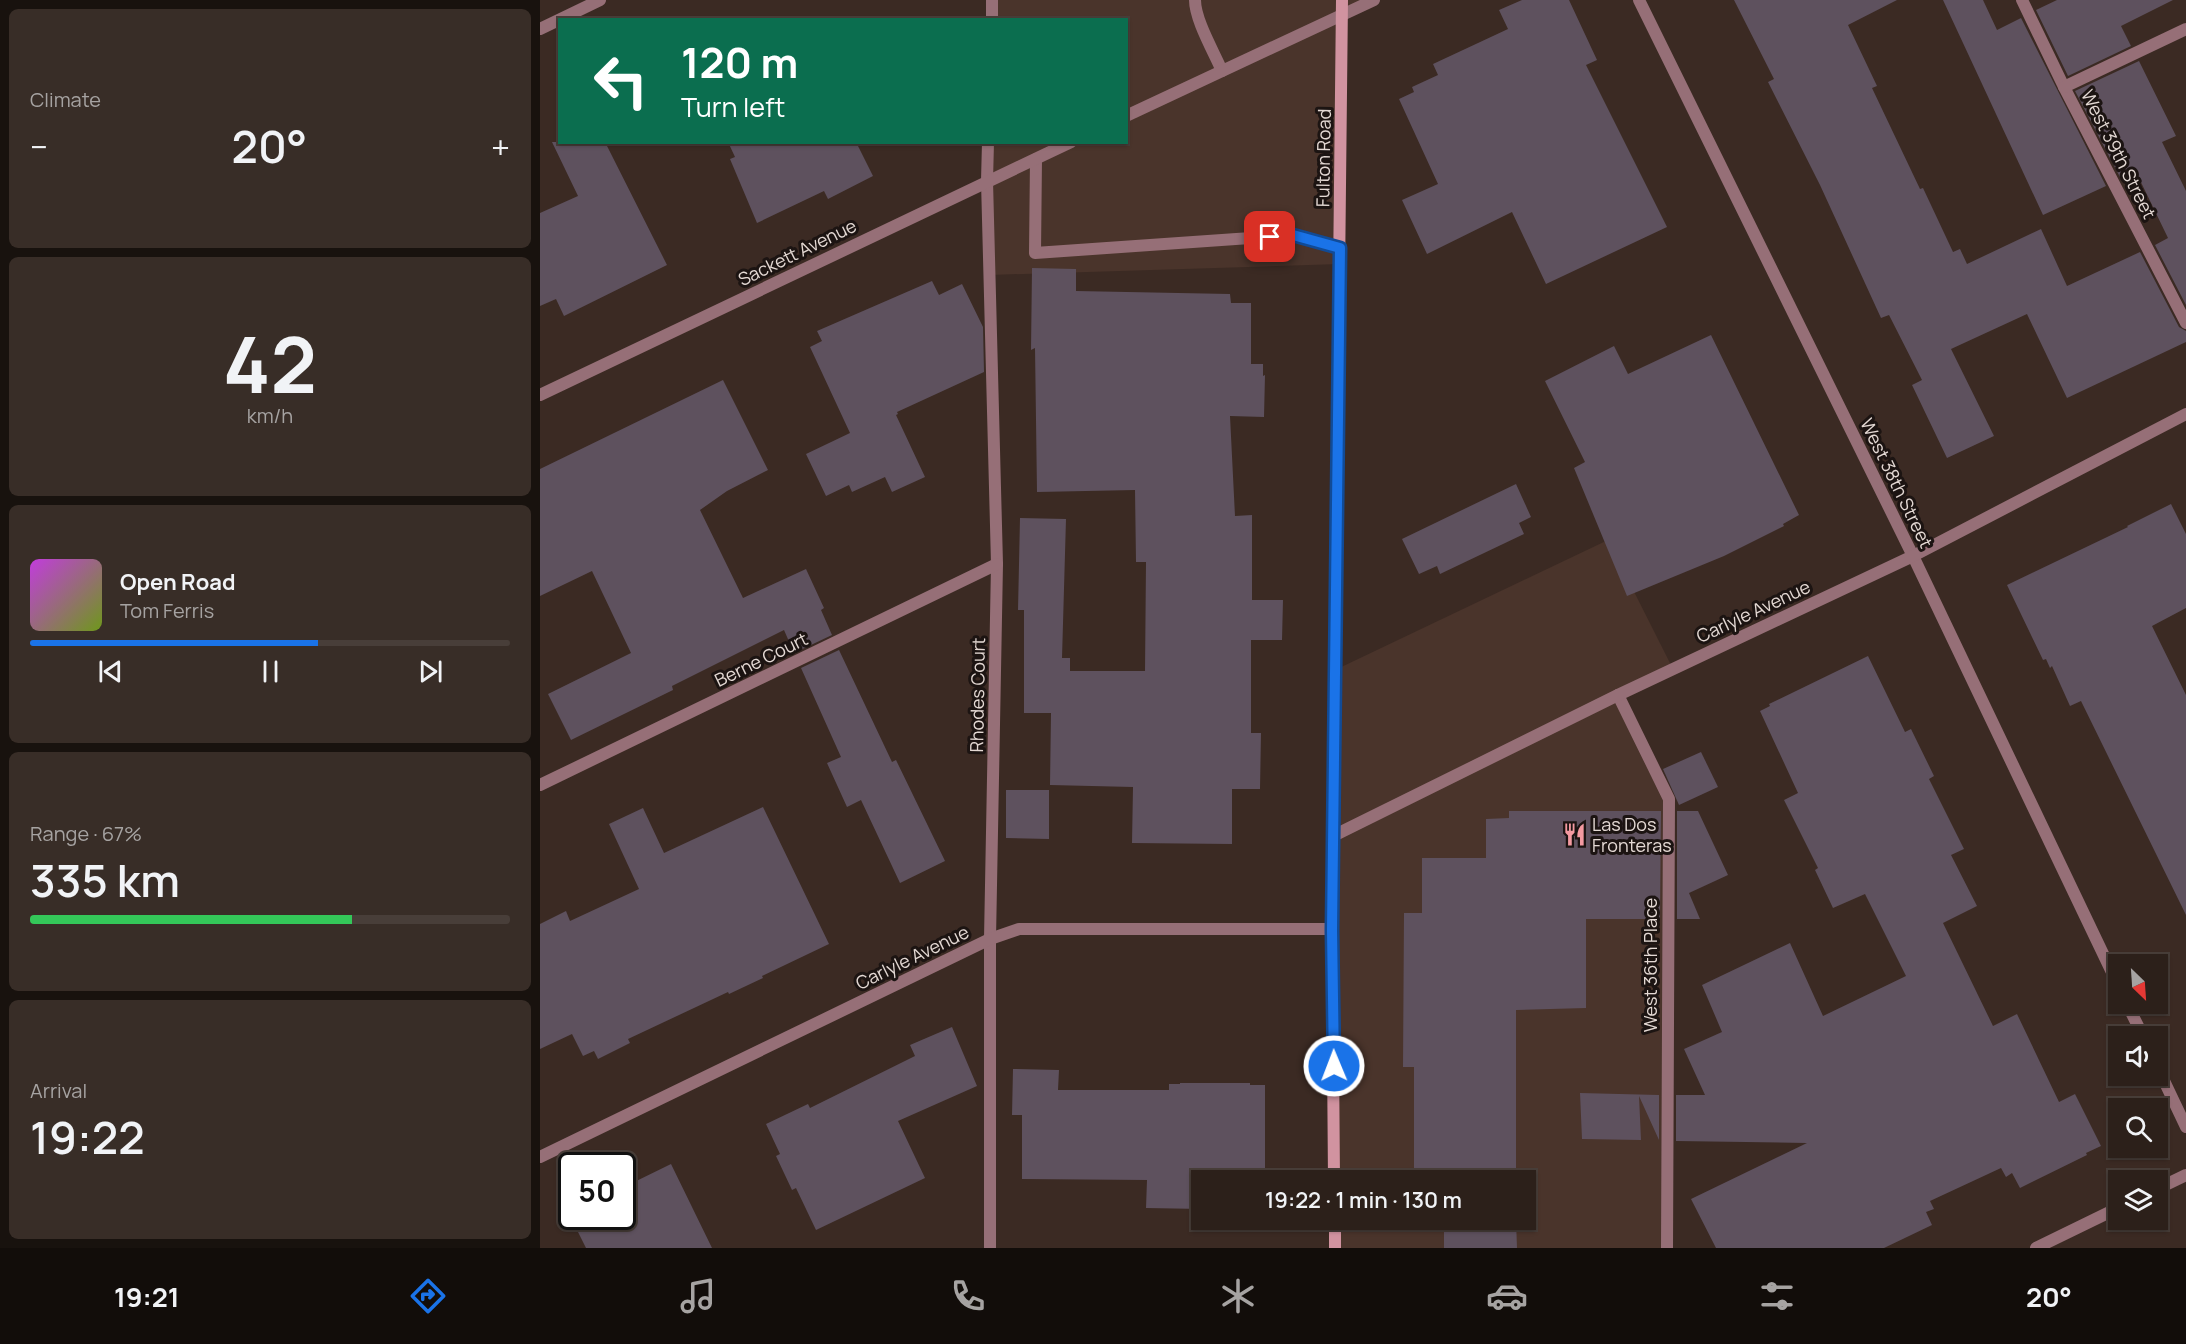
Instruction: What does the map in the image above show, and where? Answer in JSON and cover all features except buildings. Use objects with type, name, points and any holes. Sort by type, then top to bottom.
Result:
[{"type":"main road","name":"Fulton Road","points":[[1335,1170],[1332,930],[1342,0]]},
{"type":"main road","points":[[1335,1230],[1335,1248]]},
{"type":"street","points":[[563,18],[600,0]]},
{"type":"street","points":[[992,0],[992,18]]},
{"type":"street","points":[[1195,0],[1198,16],[1222,71]]},
{"type":"street","points":[[1128,115],[1374,0]]},
{"type":"street","name":"West 38th Street","points":[[1639,0],[1913,556],[2108,963]]},
{"type":"street","name":"West 39th Street","points":[[2022,0],[2064,87],[2186,323]]},
{"type":"street","points":[[540,29],[558,20]]},
{"type":"street","points":[[2064,87],[2186,29]]},
{"type":"street","name":"Rhodes Court","points":[[988,144],[997,564],[990,939],[990,1248]]},
{"type":"street","name":"Sackett Avenue","points":[[540,395],[1067,144]]},
{"type":"street","points":[[1036,159],[1035,253],[1293,235],[1340,248]]},
{"type":"street","name":"Carlyle Avenue","points":[[1334,836],[1618,695],[1913,556],[2186,414]]},
{"type":"street","name":"Berne Court","points":[[540,785],[997,564]]},
{"type":"street","name":"West 36th Place","points":[[1618,695],[1669,799],[1667,1248]]},
{"type":"street","name":"Carlyle Avenue","points":[[540,1157],[990,939],[1019,929],[1332,930]]},
{"type":"street","points":[[2167,1086],[2186,1127]]},
{"type":"street","points":[[2168,1184],[2186,1175]]},
{"type":"street","points":[[2036,1248],[2108,1213]]},
{"type":"shaded area","points":[[992,0],[1374,0],[1342,15],[1340,264],[990,275],[988,144],[1128,144],[1128,18],[992,18]]},
{"type":"shaded area","points":[[1608,540],[1673,669],[1618,695],[1669,799],[1667,1248],[1335,1248],[1335,1230],[1536,1230],[1536,1170],[1335,1170],[1335,670]]},
{"type":"place","name":"Las Dos Fronteras","points":[[1574,834]]},
{"type":"route","points":[[1270,237],[1293,235],[1340,248],[1332,930],[1334,1066]]}]
